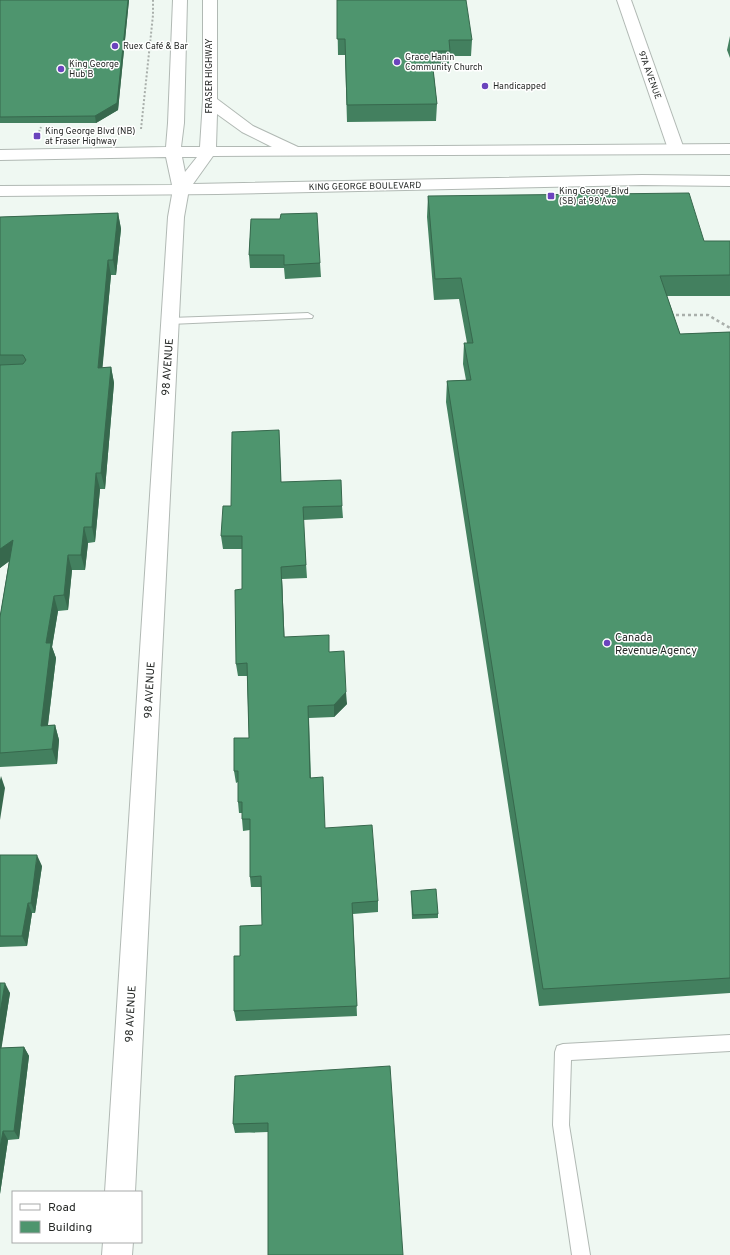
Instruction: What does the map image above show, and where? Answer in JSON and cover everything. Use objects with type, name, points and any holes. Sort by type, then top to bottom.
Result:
[{"type":"main road","points":[[180,0],[176,123],[173,152],[181,189]]},
{"type":"main road","name":"FRASER HIGHWAY","points":[[208,152],[210,100],[210,0]]},
{"type":"main road","name":"97A AVENUE","points":[[624,0],[676,149]]},
{"type":"main road","points":[[210,100],[245,128],[272,142],[306,152]]},
{"type":"main road","points":[[0,155],[173,152],[730,149]]},
{"type":"main road","points":[[181,189],[208,152]]},
{"type":"main road","name":"KING GEORGE BOULEVARD","points":[[0,191],[642,180],[730,181]]},
{"type":"main road","name":"98 AVENUE","points":[[120,1191],[176,217],[181,189]]},
{"type":"main road","points":[[117,1255],[118,1243]]},
{"type":"lane","points":[[170,321],[308,316]]},
{"type":"lane","points":[[581,1255],[561,1125],[563,1052],[730,1043]]},
{"type":"path","points":[[142,129],[153,15],[153,0]]},
{"type":"path","points":[[665,315],[708,315],[730,328]]},
{"type":"building","name":"King George Hub B","points":[[0,0],[128,0],[117,103],[95,116],[0,117]]},
{"type":"building","name":"Grace Hanin Community Church","points":[[337,0],[466,0],[472,40],[449,40],[450,51],[431,51],[437,104],[347,105],[345,39],[337,39]]},
{"type":"building","name":"Canada Revenue Agency","points":[[689,193],[704,241],[730,241],[730,275],[660,276],[680,334],[730,332],[730,978],[543,989],[447,381],[471,380],[464,343],[473,343],[461,278],[435,279],[428,196]]},
{"type":"building","points":[[118,213],[113,260],[108,260],[98,368],[111,367],[101,473],[96,473],[92,527],[84,527],[81,555],[68,555],[64,595],[54,596],[46,643],[51,643],[41,726],[55,725],[52,749],[0,753],[0,617],[13,540],[0,549],[0,365],[23,364],[26,360],[23,355],[0,355],[0,217]]},
{"type":"building","points":[[317,213],[320,263],[284,265],[284,255],[249,255],[251,219],[280,219],[281,214]]},
{"type":"building","points":[[279,430],[281,482],[341,480],[342,506],[303,507],[306,565],[281,567],[284,637],[329,635],[329,652],[344,651],[346,692],[334,705],[308,706],[310,778],[323,777],[325,828],[372,825],[378,901],[352,903],[357,1006],[234,1011],[234,956],[240,956],[240,926],[262,925],[261,876],[250,877],[250,819],[242,819],[242,802],[238,802],[238,771],[234,771],[234,738],[249,738],[247,663],[236,664],[235,590],[242,589],[242,536],[221,536],[223,506],[231,506],[232,432]]},
{"type":"building","points":[[0,855],[37,855],[31,903],[28,903],[22,936],[0,936]]},
{"type":"building","points":[[436,889],[438,914],[413,915],[411,891]]},
{"type":"building","points":[[0,983],[5,983],[0,1013]]},
{"type":"building","points":[[24,1047],[14,1131],[3,1131],[0,1148],[0,1048]]},
{"type":"building","points":[[390,1066],[403,1255],[268,1255],[268,1123],[233,1124],[235,1076]]},
{"type":"place","name":"Ruex Café & Bar","points":[[115,46]]},
{"type":"place","name":"Grace Hanin Community Church","points":[[397,62]]},
{"type":"place","name":"King George Hub B","points":[[61,69]]},
{"type":"place","name":"Handicapped","points":[[485,86]]},
{"type":"place","name":"King George Blvd (NB) at Fraser Highway","points":[[37,136]]},
{"type":"place","name":"King George Blvd (SB) at 98 Ave","points":[[551,196]]},
{"type":"place","name":"Canada Revenue Agency","points":[[607,643]]}]
